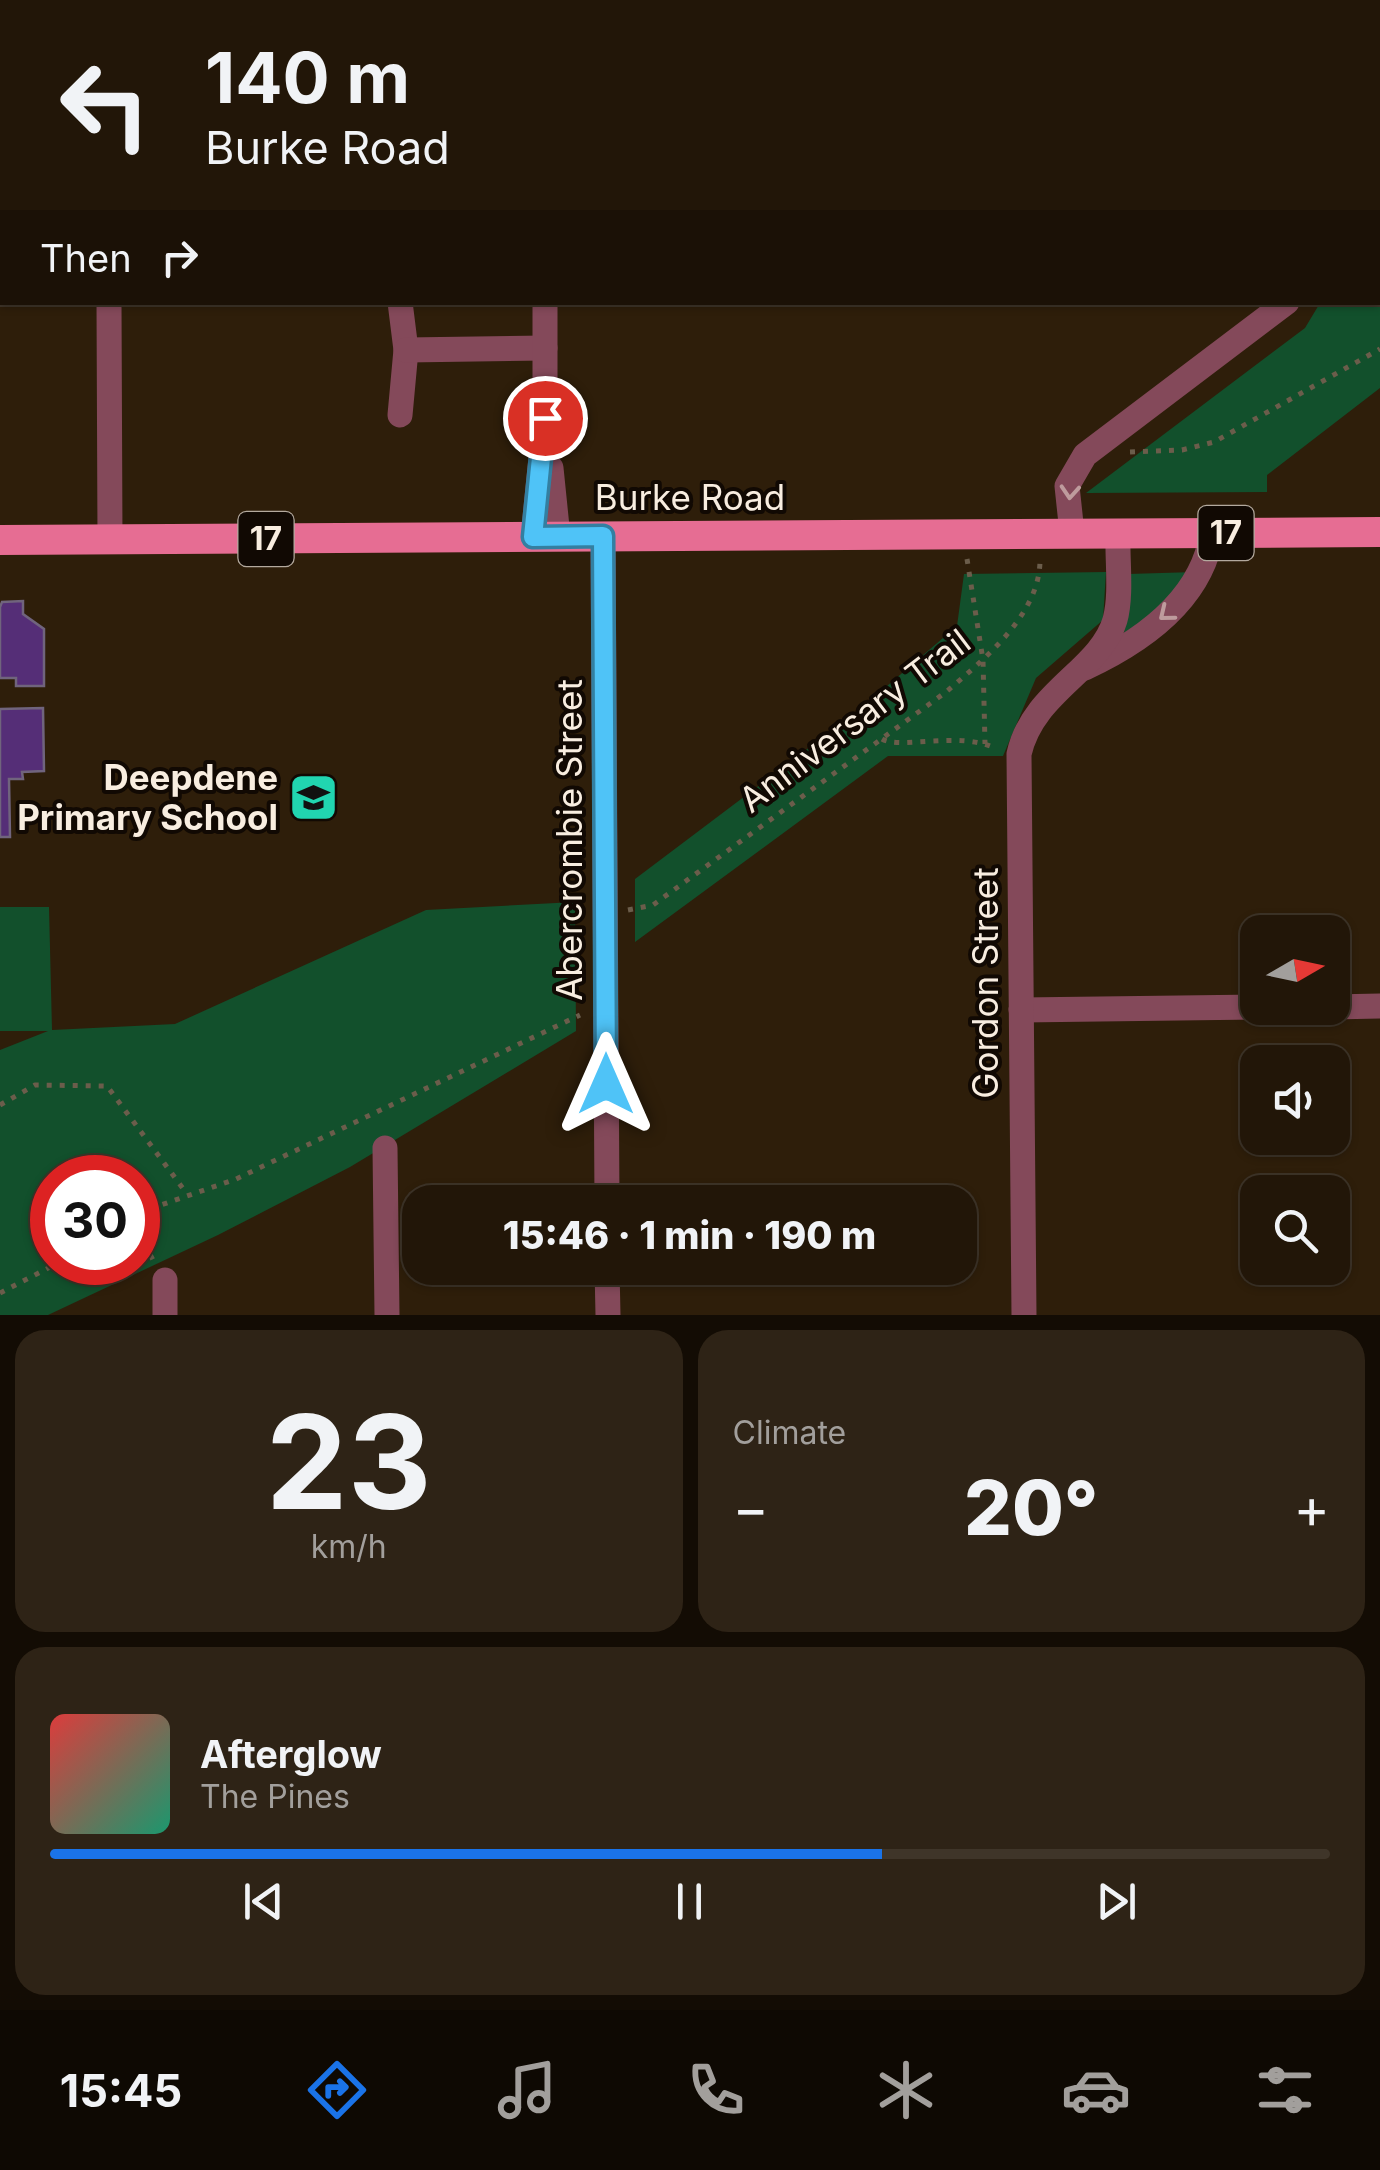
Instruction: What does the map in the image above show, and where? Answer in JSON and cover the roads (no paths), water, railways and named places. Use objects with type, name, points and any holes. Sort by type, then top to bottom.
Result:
[{"type":"main road","name":"Burke Road","points":[[0,540],[1380,532]]},
{"type":"street","points":[[109,305],[110,540]]},
{"type":"street","points":[[400,305],[406,350],[400,415]]},
{"type":"street","points":[[545,305],[546,537]]},
{"type":"street","points":[[1072,533],[1067,486],[1085,455],[1283,305]]},
{"type":"street","points":[[406,350],[545,348]]},
{"type":"street","name":"Gordon Street","points":[[1024,1315],[1020,754],[1024,735],[1037,711],[1077,672],[1114,623],[1118,533]]},
{"type":"street","name":"Gordon Street","points":[[1077,672],[1112,655],[1184,599],[1204,570],[1212,533]]},
{"type":"street","name":"Abercrombie Street","points":[[603,536],[607,1185]]},
{"type":"street","points":[[1350,1007],[1380,1006]]},
{"type":"street","points":[[1022,1010],[1240,1007]]},
{"type":"street","points":[[385,1148],[386,1315]]},
{"type":"street","points":[[165,1280],[165,1315]]},
{"type":"street","points":[[608,1285],[608,1315]]},
{"type":"place","name":"Deepdene Primary School","points":[[313,798]]}]
